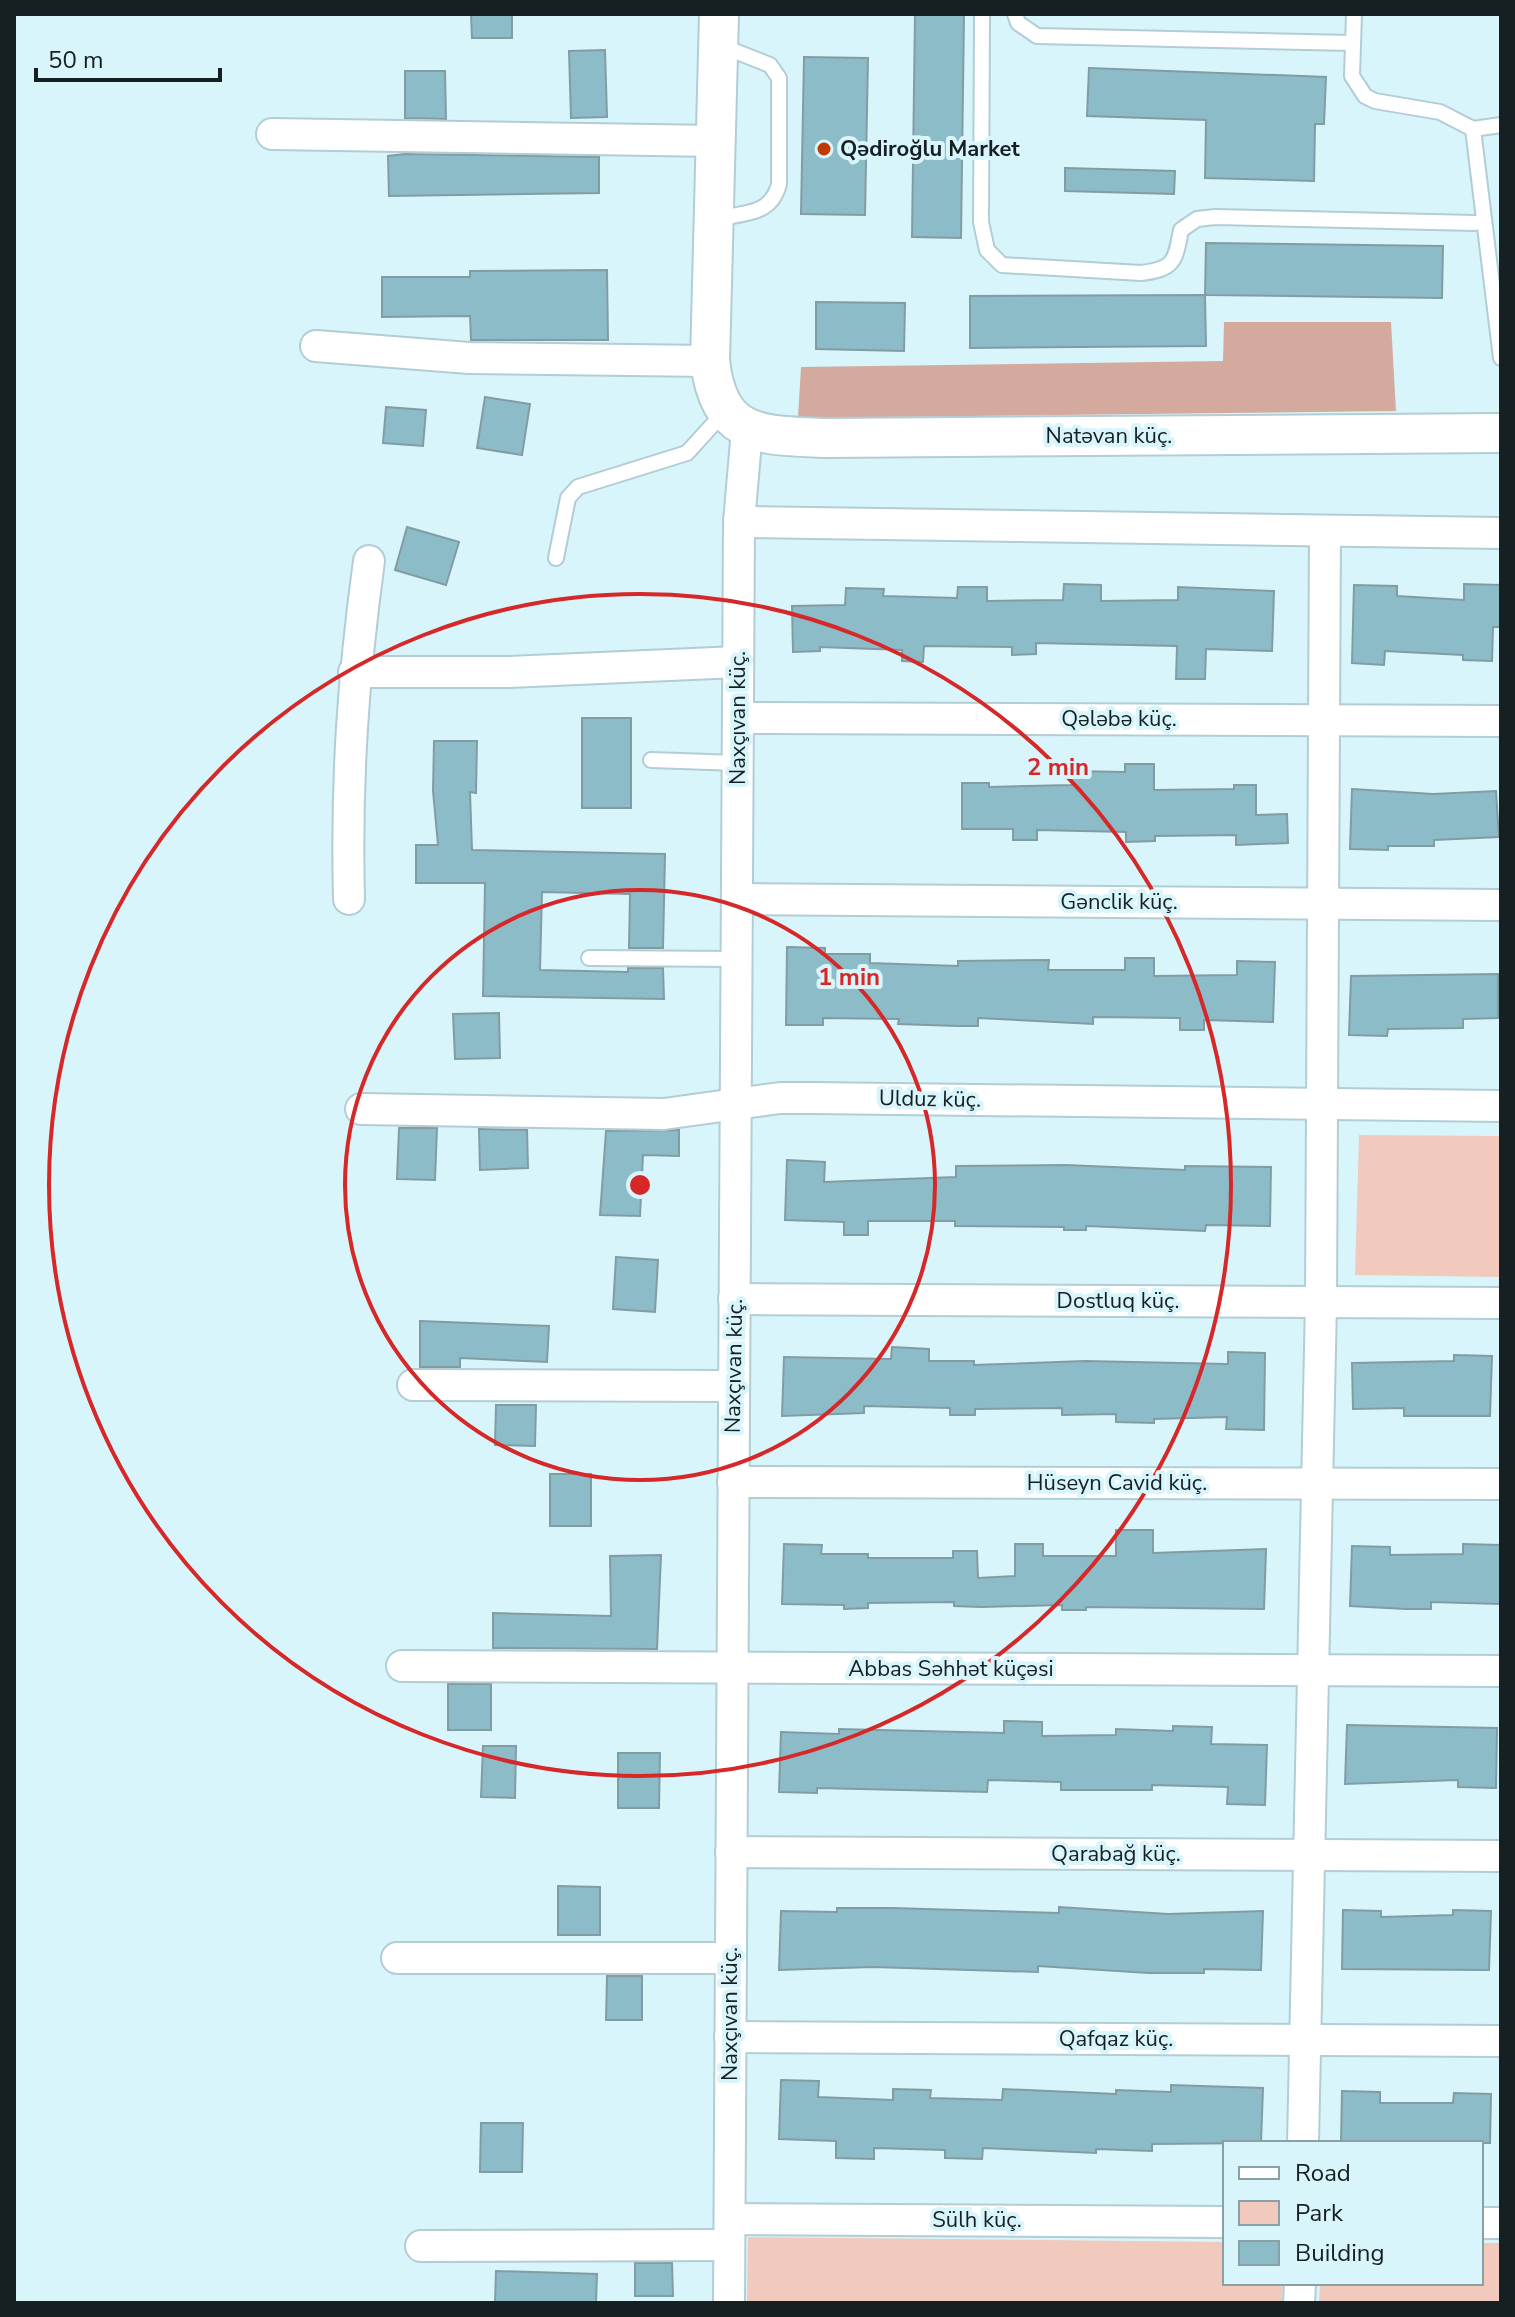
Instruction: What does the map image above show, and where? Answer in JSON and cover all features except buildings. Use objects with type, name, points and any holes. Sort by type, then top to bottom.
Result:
[{"type":"street","name":"Naxçıvan küç.","points":[[718,30],[710,361],[713,392],[737,420],[739,522],[729,2303]]},
{"type":"street","points":[[272,134],[716,141]]},
{"type":"street","points":[[316,346],[469,358],[710,361]]},
{"type":"street","name":"Natəvan küç.","points":[[737,420],[771,436],[828,438],[1501,433]]},
{"type":"street","points":[[739,522],[1325,533],[1501,533]]},
{"type":"street","points":[[1303,2141],[1321,1302],[1325,533]]},
{"type":"street","points":[[349,899],[346,792],[354,672],[369,561]]},
{"type":"street","points":[[354,672],[509,672],[738,662]]},
{"type":"street","name":"Qələbə küç.","points":[[738,718],[1501,721]]},
{"type":"street","name":"Gənclik küç.","points":[[737,899],[1501,905]]},
{"type":"street","name":"Ulduz küç.","points":[[361,1109],[664,1114],[801,1098],[1501,1106]]},
{"type":"street","name":"Dostluq küç.","points":[[734,1299],[1501,1303]]},
{"type":"street","points":[[413,1385],[732,1386]]},
{"type":"street","name":"Hüseyn Cavid küç.","points":[[733,1482],[1501,1484]]},
{"type":"street","name":"Abbas Səhhət küçəsi","points":[[402,1666],[1501,1671]]},
{"type":"street","name":"Qarabağ küç.","points":[[731,1852],[1501,1856]]},
{"type":"street","points":[[397,1958],[731,1958]]},
{"type":"street","name":"Qafqaz küç.","points":[[730,2037],[1501,2041]]},
{"type":"street","name":"Sülh küç.","points":[[421,2246],[730,2232],[1223,2222]]},
{"type":"lane","points":[[982,14],[981,222],[987,250],[1002,265],[1141,273],[1163,270],[1175,260],[1181,230],[1197,219],[1215,217],[1475,223]]},
{"type":"lane","points":[[1015,14],[1018,23],[1037,36],[1353,43]]},
{"type":"lane","points":[[1354,14],[1352,76],[1365,96],[1375,101],[1440,112],[1473,129],[1501,125]]},
{"type":"lane","points":[[714,219],[768,207],[775,199],[780,169],[779,78],[770,65],[718,30]]},
{"type":"lane","points":[[1473,129],[1501,358]]},
{"type":"lane","points":[[556,558],[568,498],[578,487],[687,453],[737,420]]},
{"type":"lane","points":[[651,760],[738,763]]},
{"type":"lane","points":[[589,958],[736,959]]},
{"type":"green space","points":[[1359,1135],[1501,1136],[1501,1277],[1355,1275]]},
{"type":"green space","points":[[748,2237],[1223,2242],[1223,2285],[1283,2285],[1282,2303],[747,2301]]},
{"type":"green space","points":[[1483,2243],[1501,2243],[1501,2303],[1319,2303],[1320,2285],[1483,2285]]},
{"type":"shaded area","points":[[1224,322],[1391,322],[1396,411],[798,418],[801,367],[1223,361]]},
{"type":"place","name":"Qədiroğlu Market","points":[[824,149]]}]
